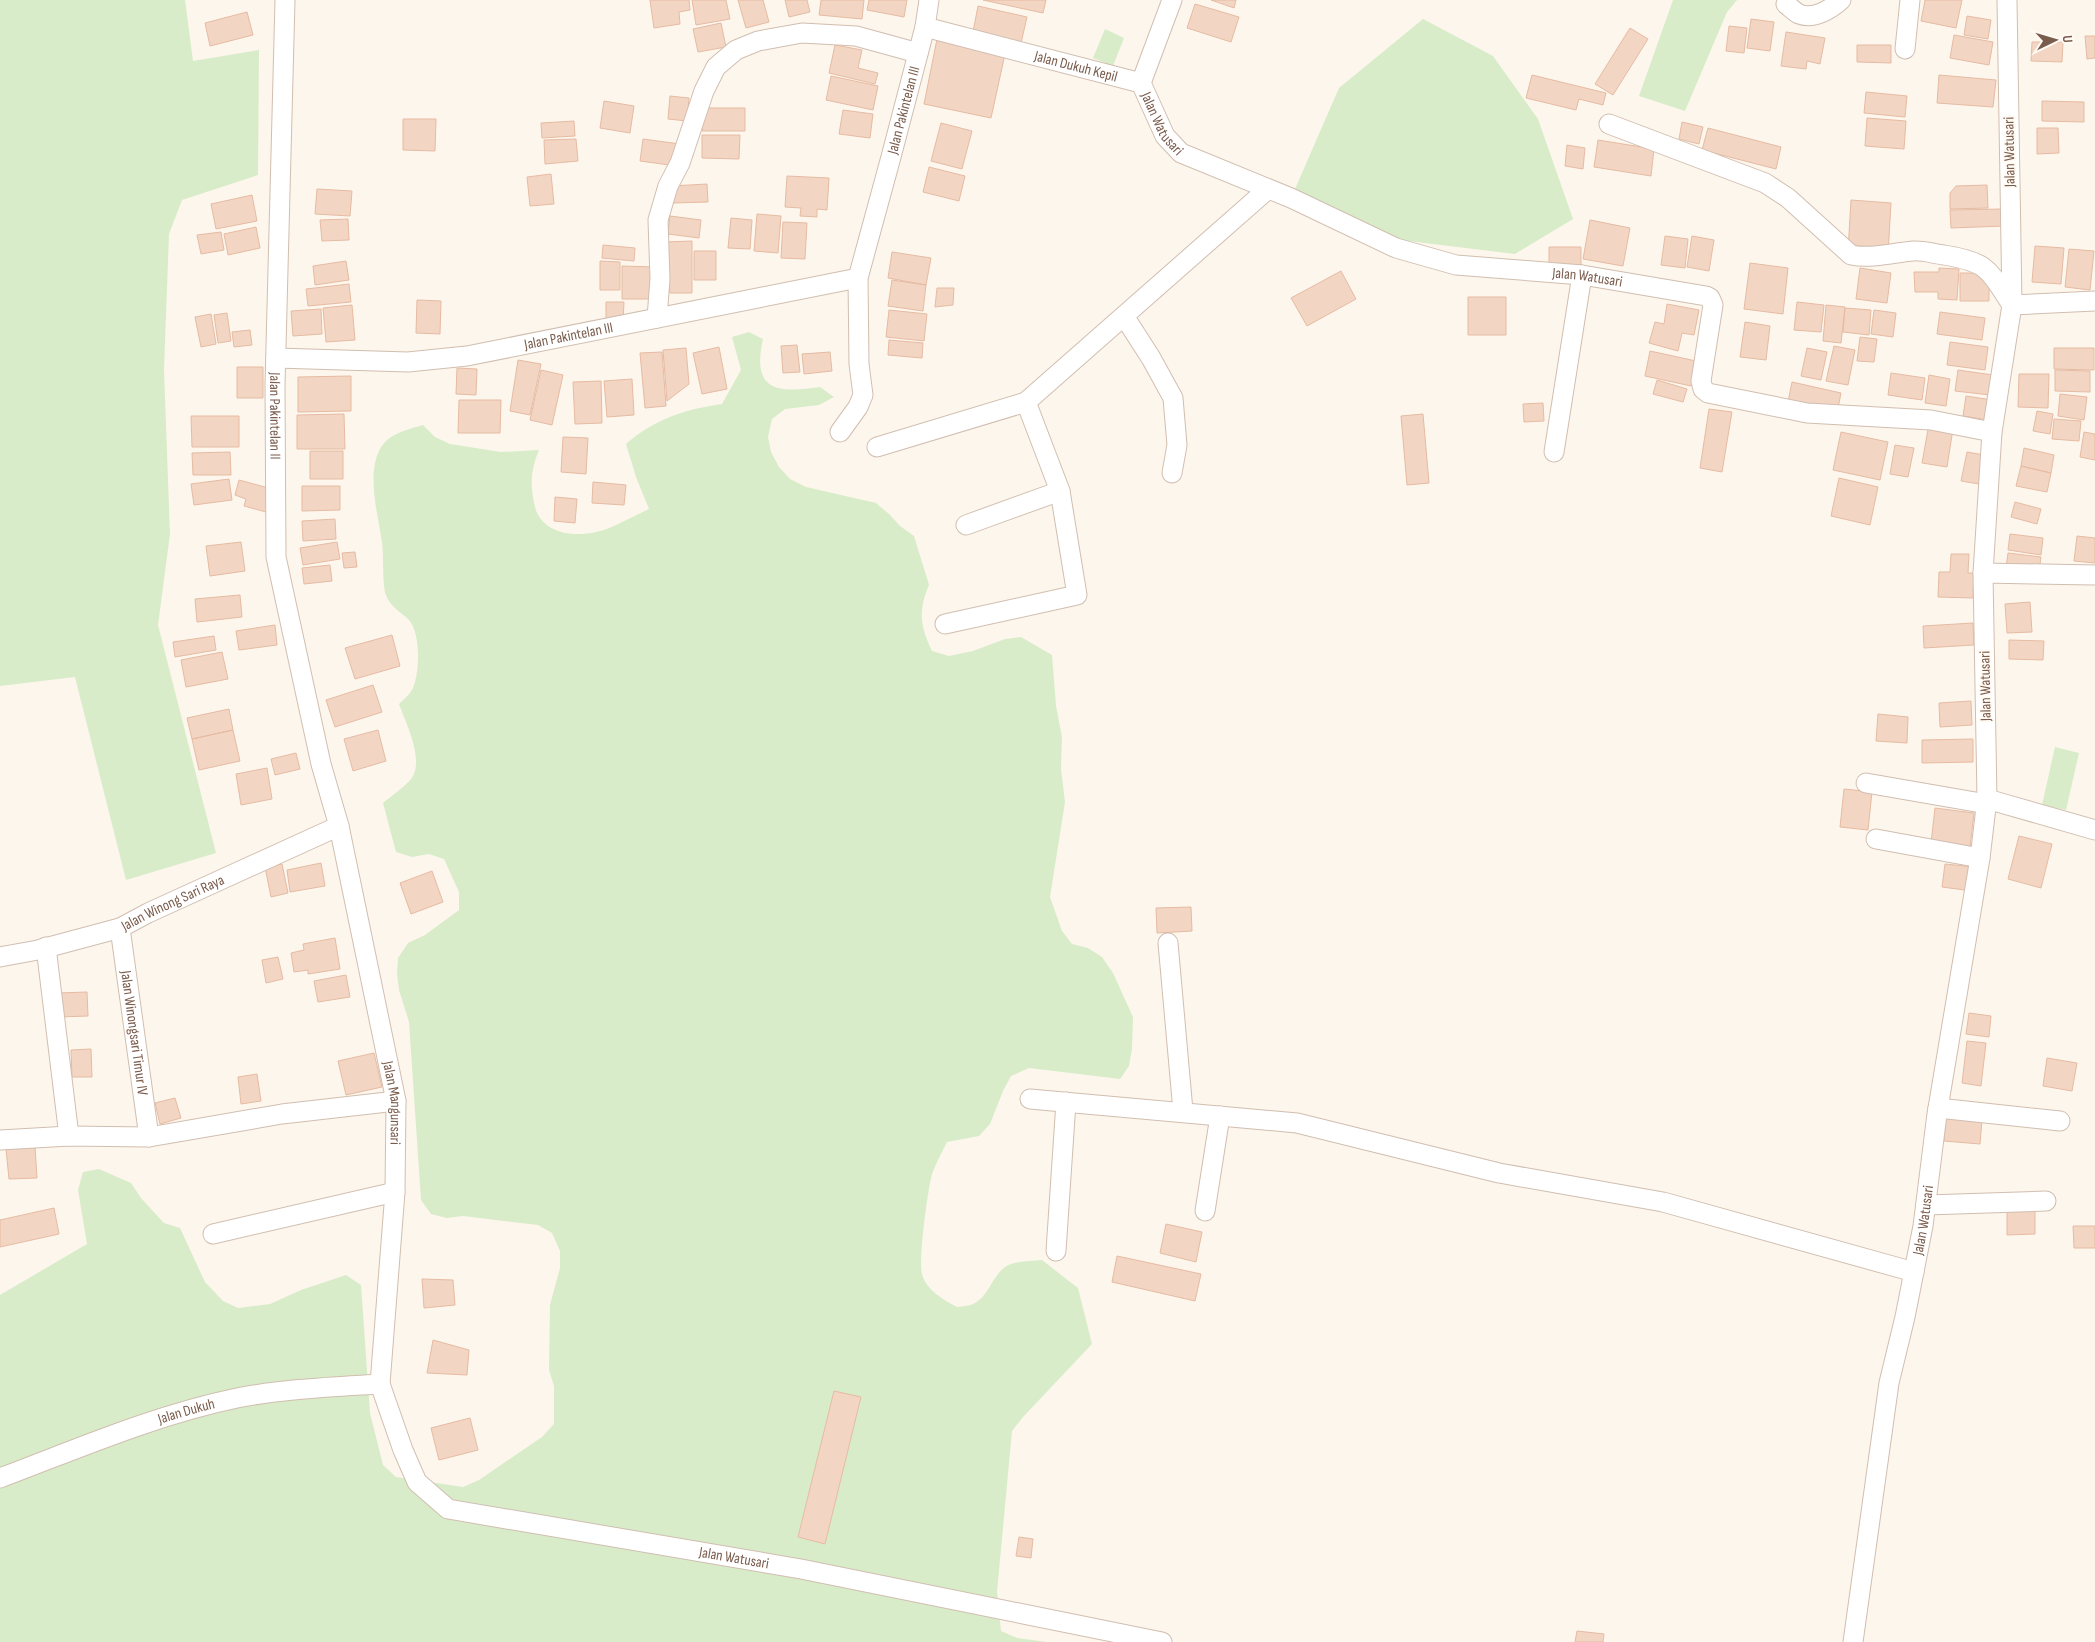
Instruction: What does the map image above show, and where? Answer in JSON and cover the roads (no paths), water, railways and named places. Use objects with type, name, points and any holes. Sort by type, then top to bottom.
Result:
[{"type":"street","name":"Jalan Pakintelan II","points":[[285,0],[276,358],[276,557],[321,764],[339,826]]},
{"type":"street","name":"Jalan Pakintelan III","points":[[840,432],[858,408],[863,395],[858,364],[858,278],[925,28],[930,0]]},
{"type":"street","points":[[1141,83],[1172,0]]},
{"type":"street","points":[[1786,4],[1800,14],[1809,15],[1833,8],[1841,0]]},
{"type":"street","points":[[1906,49],[1910,0]]},
{"type":"street","name":"Jalan Watusari","points":[[1853,1642],[1889,1383],[1914,1272],[1926,1205],[1938,1108],[1980,858],[1987,802],[1983,572],[1992,432],[2012,305],[2006,0]]},
{"type":"street","name":"Jalan Dukuh Kepil","points":[[925,28],[1141,83]]},
{"type":"street","points":[[657,318],[660,279],[658,220],[668,186],[680,164],[704,91],[716,68],[736,50],[758,40],[802,33],[856,36],[918,53]]},
{"type":"street","name":"Jalan Watusari","points":[[1141,83],[1165,136],[1181,153],[1268,189],[1396,248],[1456,265],[1582,276],[1710,298],[1712,305],[1701,380],[1703,389],[1708,393],[1807,413],[1931,420],[1992,432]]},
{"type":"street","points":[[1609,124],[1765,183],[1788,198],[1851,255],[1862,257],[1914,251],[1967,259],[1978,263],[1991,273],[2012,305],[2095,301]]},
{"type":"street","points":[[877,448],[1026,402],[1268,189]]},
{"type":"street","points":[[1554,452],[1582,276]]},
{"type":"street","name":"Jalan Pakintelan III","points":[[276,358],[408,362],[467,356],[858,278]]},
{"type":"street","points":[[1124,316],[1151,358],[1173,398],[1177,445],[1172,472]]},
{"type":"street","points":[[945,624],[1077,595],[1060,491],[1026,402]]},
{"type":"street","points":[[966,525],[1060,491]]},
{"type":"street","points":[[1983,572],[2095,575]]},
{"type":"street","points":[[1866,783],[1987,802],[2095,830]]},
{"type":"street","name":"Jalan Winong Sari Raya","points":[[0,956],[46,947],[120,928],[148,913],[339,826]]},
{"type":"street","name":"Jalan Mangunsari","points":[[339,826],[396,1101],[395,1192],[380,1384]]},
{"type":"street","points":[[1876,839],[1980,858]]},
{"type":"street","name":"Jalan Winongsari Timur IV","points":[[120,928],[149,1137]]},
{"type":"street","points":[[1168,943],[1183,1111]]},
{"type":"street","points":[[46,947],[68,1136]]},
{"type":"street","points":[[1030,1099],[1183,1111],[1297,1123],[1499,1172],[1663,1202],[1914,1272]]},
{"type":"street","points":[[0,1140],[68,1136],[149,1137],[282,1114],[396,1101]]},
{"type":"street","points":[[1056,1251],[1066,1102]]},
{"type":"street","points":[[1938,1108],[2060,1121]]},
{"type":"street","points":[[1205,1211],[1220,1116]]},
{"type":"street","points":[[213,1234],[395,1192]]},
{"type":"street","points":[[1926,1205],[2046,1201]]},
{"type":"street","name":"Jalan Watusari","points":[[380,1384],[403,1450],[417,1482],[448,1509],[800,1569],[1162,1642]]},
{"type":"street","name":"Jalan Dukuh","points":[[0,1478],[167,1416],[237,1398],[310,1389],[380,1384]]}]
